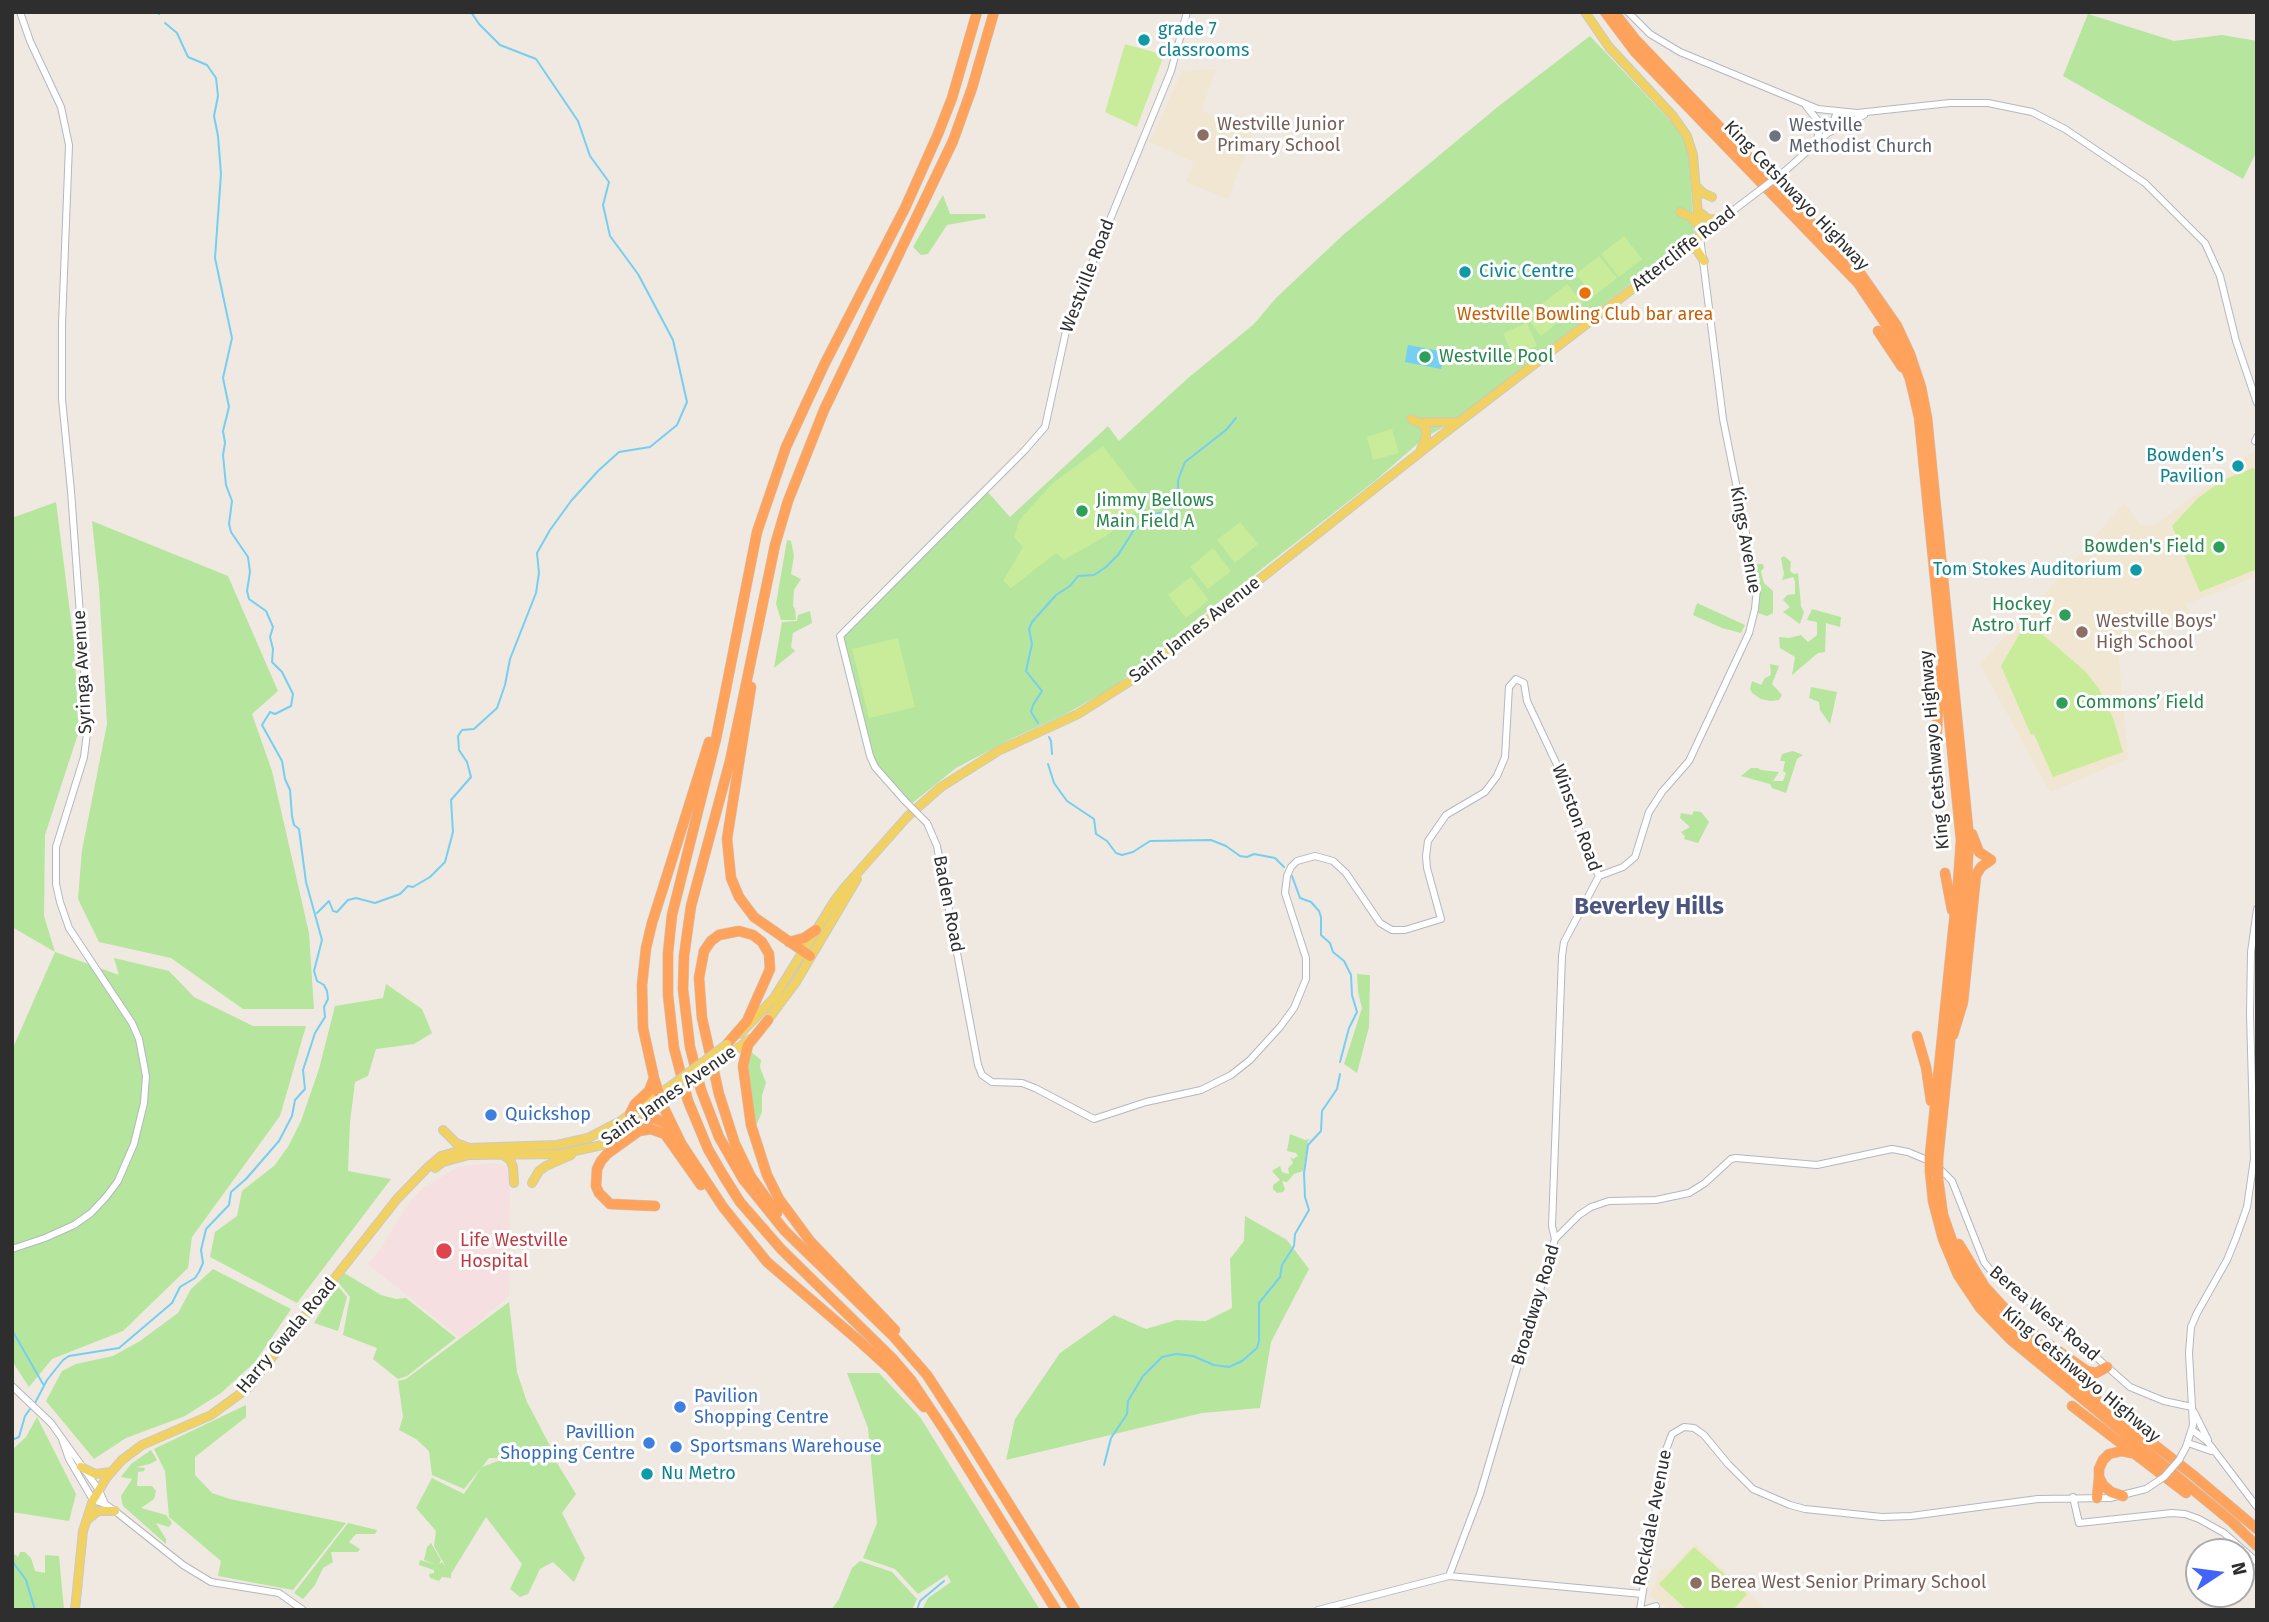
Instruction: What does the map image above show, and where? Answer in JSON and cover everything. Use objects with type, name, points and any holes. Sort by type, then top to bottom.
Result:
[{"type":"highway","points":[[977,12],[952,97],[927,159],[905,208],[824,363],[786,447],[757,532],[708,777],[681,873],[670,935],[667,973],[669,1014],[688,1101],[708,1149],[740,1202],[781,1249],[893,1359],[925,1399],[1056,1610]]},
{"type":"highway","points":[[915,1360],[771,1216],[728,1153],[701,1090],[686,1026],[683,966],[688,922],[730,761],[775,545],[806,450],[948,152],[972,88],[994,12]]},
{"type":"highway","name":"King Cetshwayo Highway","points":[[1605,12],[1635,52],[1858,283],[1891,332],[1910,379],[1919,416],[1969,838],[1967,876],[1934,1157]]},
{"type":"highway","name":"King Cetshwayo Highway","points":[[1614,12],[1642,46],[1860,273],[1897,326],[1916,371],[1927,418],[1961,840],[1934,1112],[1933,1201],[1943,1239],[1958,1275],[1995,1325],[2224,1515],[2257,1546]]},
{"type":"highway","points":[[1878,331],[1910,379]]},
{"type":"highway","points":[[754,645],[750,700],[727,839],[731,878],[739,897],[754,917],[807,954]]},
{"type":"highway","points":[[1936,768],[1946,646]]},
{"type":"highway","points":[[1946,646],[1958,691],[1972,835],[1979,852],[1991,860],[1981,867],[1976,876],[1963,1002],[1948,1047]]},
{"type":"highway","points":[[681,1141],[660,1099],[647,1051],[641,1007],[646,948],[730,664]]},
{"type":"highway","points":[[1945,873],[1954,922]]},
{"type":"highway","points":[[789,942],[804,938],[816,930]]},
{"type":"highway","points":[[727,1044],[747,1020],[771,969],[769,954],[762,942],[753,935],[739,931],[716,936],[707,946],[700,965],[702,1018],[719,1094],[735,1144],[751,1177],[775,1211],[831,1275]]},
{"type":"highway","points":[[768,1020],[748,1045],[743,1066],[751,1125],[767,1175],[779,1199],[800,1229],[892,1325],[945,1402],[1073,1607]]},
{"type":"highway","points":[[1917,1036],[1934,1112]]},
{"type":"highway","points":[[1910,1050],[1922,1051]]},
{"type":"highway","points":[[630,1114],[633,1107],[649,1091],[653,1078]]},
{"type":"highway","points":[[632,1126],[649,1119],[659,1119],[669,1125],[723,1207],[767,1262]]},
{"type":"highway","points":[[655,1206],[610,1204],[598,1193],[596,1186],[597,1169],[607,1154],[639,1131],[648,1129],[657,1130],[667,1136],[730,1226],[753,1252],[890,1369],[947,1434]]},
{"type":"highway","name":"King Cetshwayo Highway","points":[[1934,1175],[1945,1223],[1958,1258],[1976,1290],[1997,1316],[2060,1371],[2257,1529]]},
{"type":"highway","points":[[1939,1191],[1964,1255],[1985,1287],[2007,1313],[2029,1332],[2087,1371],[2096,1373],[2107,1367]]},
{"type":"highway","points":[[1943,1239],[1957,1279],[1996,1337]]},
{"type":"highway","points":[[2072,1406],[2257,1546]]},
{"type":"highway","points":[[2097,1498],[2100,1466],[2109,1454],[2122,1451],[2135,1454]]},
{"type":"highway","points":[[2099,1477],[2108,1490],[2123,1496]]},
{"type":"main road","points":[[1585,12],[1609,47],[1684,131],[1692,149],[1700,232]]},
{"type":"main road","points":[[1696,186],[1712,197]]},
{"type":"main road","points":[[1698,211],[1710,220],[1721,220]]},
{"type":"main road","points":[[1680,212],[1691,217],[1700,232]]},
{"type":"main road","name":"Attercliffe Road","points":[[1519,377],[1687,247],[1700,232]]},
{"type":"main road","points":[[1687,247],[1697,250],[1704,261]]},
{"type":"main road","name":"Saint James Avenue","points":[[417,1179],[441,1156],[469,1148],[573,1143],[602,1132],[660,1099],[675,1095],[748,1040],[768,1020],[786,997],[816,930],[835,900],[907,817],[941,787],[998,751],[1078,714],[1135,678],[1458,422],[1519,377]]},
{"type":"main road","points":[[1411,419],[1426,429],[1420,452]]},
{"type":"main road","points":[[1425,422],[1458,422]]},
{"type":"main road","name":"Saint James Avenue","points":[[417,1179],[443,1162],[479,1154],[576,1152],[602,1145],[632,1126],[672,1085],[727,1044],[766,1009],[864,869]]},
{"type":"main road","points":[[443,1130],[456,1143],[469,1148]]},
{"type":"main road","points":[[532,1183],[539,1171],[546,1166],[576,1152]]},
{"type":"main road","points":[[501,1154],[512,1164],[514,1183]]},
{"type":"main road","name":"Harry Gwala Road","points":[[75,1610],[80,1546],[85,1521],[93,1500],[111,1472],[142,1445],[211,1415],[248,1388],[397,1199],[417,1179]]},
{"type":"main road","points":[[82,1467],[95,1474],[111,1472]]},
{"type":"main road","points":[[85,1521],[98,1511],[115,1511]]},
{"type":"street","name":"Syringa Avenue","points":[[12,1249],[53,1236],[74,1225],[91,1213],[106,1197],[118,1181],[134,1144],[144,1103],[146,1076],[139,1039],[132,1023],[69,928],[56,884],[56,847],[84,757],[88,724],[62,399],[69,145],[61,107],[20,12]]},
{"type":"street","name":"Westville Road","points":[[839,636],[1045,427],[1068,323],[1171,71],[1187,12]]},
{"type":"street","points":[[1628,12],[1650,34],[1671,48],[1804,104],[1837,113],[1869,113],[1969,102],[2017,108],[2065,128],[2130,171],[2176,212],[2210,250],[2257,403]]},
{"type":"street","points":[[1804,104],[1814,113],[1820,125],[1813,147]]},
{"type":"street","name":"Attercliffe Road","points":[[1700,232],[1721,220],[1827,135],[1837,113]]},
{"type":"street","points":[[1827,135],[1847,122],[1869,113]]},
{"type":"street","name":"Kings Avenue","points":[[1599,876],[1623,867],[1635,857],[1649,812],[1662,792],[1689,761],[1749,633],[1755,610],[1757,588],[1723,419],[1700,232]]},
{"type":"street","name":"Baden Road","points":[[839,636],[871,760],[927,823],[937,846],[981,1072],[992,1082],[1022,1083],[1094,1119],[1146,1102],[1201,1090],[1231,1075],[1250,1060],[1280,1027],[1294,1008],[1306,979],[1306,958],[1285,893],[1287,876],[1297,861],[1315,856],[1333,861],[1346,873],[1365,904],[1386,928],[1405,930],[1441,919]]},
{"type":"street","name":"Winston Road","points":[[1441,919],[1427,868],[1428,841],[1446,815],[1485,792],[1497,776],[1505,757],[1508,687],[1516,679],[1521,679],[1527,701],[1558,767],[1586,850],[1599,876],[1564,942],[1562,956],[1552,1226],[1555,1239]]},
{"type":"street","name":"Rockdale Avenue","points":[[1318,1610],[1449,1576],[1642,1594],[1664,1455],[1672,1434],[1684,1427],[1694,1428],[1704,1435],[1753,1489],[1783,1503],[1805,1509],[1882,1517],[1911,1516],[1997,1503],[2123,1496],[2146,1489],[2164,1476],[2179,1460],[2192,1430],[2189,1353],[2192,1327],[2236,1238],[2246,1207],[2254,1159],[2249,1014],[2251,952],[2257,909]]},
{"type":"street","name":"Broadway Road","points":[[1449,1576],[1480,1494],[1555,1239],[1579,1215],[1591,1207],[1609,1201],[1656,1200],[1689,1193],[1706,1183],[1736,1157],[1817,1166],[1888,1149],[1908,1152]]},
{"type":"street","name":"Berea West Road","points":[[1908,1152],[1934,1163],[1950,1178],[1980,1254],[1992,1273],[2053,1319],[2138,1391],[2192,1408]]},
{"type":"street","points":[[12,1385],[34,1405],[62,1439],[99,1490],[105,1504]]},
{"type":"street","points":[[2192,1408],[2216,1453]]},
{"type":"street","points":[[2192,1430],[2207,1441],[2257,1507]]},
{"type":"street","points":[[62,1439],[69,1459],[93,1500],[115,1511],[199,1576],[226,1586],[261,1588],[279,1593],[303,1610]]},
{"type":"street","points":[[2187,1445],[2202,1445],[2216,1453]]},
{"type":"street","points":[[2073,1497],[2079,1522],[2185,1514],[2224,1533],[2257,1562]]},
{"type":"street","points":[[1625,1591],[1645,1577]]},
{"type":"street","points":[[1642,1594],[1642,1610],[1656,1606]]},
{"type":"shaded area","name":"Westville Junior Primary School","points":[[1216,69],[1201,111],[1254,131],[1228,199],[1186,182],[1194,162],[1146,140],[1152,138],[1182,71]]},
{"type":"shaded area","name":"Westville Boys' High School","points":[[2257,450],[2257,576],[2186,604],[2190,615],[2118,648],[2128,759],[2050,792],[1980,664],[2124,503],[2140,525],[2154,526]]},
{"type":"shaded area","name":"Life Westville Hospital","points":[[491,1163],[503,1165],[510,1173],[509,1296],[460,1338],[368,1264],[407,1206],[422,1189],[458,1167]]},
{"type":"shaded area","name":"Berea West Senior Primary School","points":[[1695,1544],[1767,1610],[1670,1610],[1650,1595],[1659,1570],[1672,1568]]},
{"type":"green space","points":[[2088,14],[2174,41],[2222,35],[2257,41],[2257,151],[2243,179],[2063,76]]},
{"type":"green space","points":[[1590,36],[1682,133],[1688,147],[1694,234],[1460,417],[1423,439],[1376,480],[1115,686],[1066,714],[956,768],[910,805],[876,767],[840,636],[987,491],[1010,517],[1108,426],[1119,441],[1187,379],[1254,324],[1276,298],[1343,235],[1500,105]]},
{"type":"green space","points":[[1125,44],[1164,55],[1137,127],[1105,112]]},
{"type":"green space","points":[[943,195],[950,214],[985,214],[986,218],[947,225],[928,254],[921,255],[913,247]]},
{"type":"green space","points":[[1624,236],[1642,259],[1619,277],[1601,254]]},
{"type":"green space","points":[[1599,256],[1617,278],[1594,296],[1576,274]]},
{"type":"green space","points":[[1567,284],[1583,303],[1541,336],[1526,317]]},
{"type":"green space","points":[[1527,323],[1537,346],[1513,356],[1503,333]]},
{"type":"green space","points":[[1392,429],[1399,453],[1373,460],[1367,437]]},
{"type":"green space","name":"Jimmy Bellows Main Field A","points":[[1103,446],[1147,503],[1106,536],[1064,560],[1056,553],[1011,588],[1003,581],[1023,547],[1014,537],[1020,519],[1053,483]]},
{"type":"green space","name":"Bowden's Field","points":[[2253,468],[2257,470],[2257,569],[2200,592],[2172,526],[2198,498],[2223,480]]},
{"type":"green space","points":[[56,502],[74,644],[79,731],[45,835],[44,916],[55,952],[12,927],[12,518]]},
{"type":"green space","points":[[92,521],[228,576],[278,691],[252,714],[272,771],[309,933],[314,1009],[243,1009],[171,958],[99,942],[78,899],[82,850],[107,724],[99,587]]},
{"type":"green space","points":[[1240,522],[1258,544],[1235,563],[1217,540]]},
{"type":"green space","points":[[787,540],[791,541],[794,556],[791,574],[801,579],[794,590],[796,620],[781,620],[776,604]]},
{"type":"green space","points":[[1213,548],[1231,571],[1208,589],[1190,567]]},
{"type":"green space","points":[[1784,556],[1791,562],[1790,571],[1798,573],[1804,612],[1800,624],[1783,612],[1790,607],[1783,600],[1787,595],[1795,594],[1793,577],[1782,580],[1784,574],[1781,558]]},
{"type":"green space","points":[[1755,564],[1763,564],[1761,571],[1764,583],[1773,591],[1773,613],[1767,616],[1758,613]]},
{"type":"green space","points":[[1191,577],[1209,600],[1186,618],[1168,595]]},
{"type":"green space","points":[[1697,603],[1745,625],[1741,633],[1693,615]]},
{"type":"green space","points":[[1812,609],[1841,617],[1840,627],[1826,623],[1825,652],[1818,653],[1792,675],[1795,657],[1780,648],[1779,637],[1801,635],[1808,642],[1817,635],[1817,622],[1807,620]]},
{"type":"green space","points":[[810,611],[812,623],[793,633],[791,647],[795,651],[774,668],[782,622],[797,621],[798,615]]},
{"type":"green space","name":"Commons’ Field","points":[[2027,621],[2086,672],[2099,689],[2113,718],[2123,752],[2053,777],[2034,734],[2031,735],[2001,666]]},
{"type":"green space","points":[[898,638],[915,707],[869,718],[852,649]]},
{"type":"green space","points":[[1770,664],[1779,666],[1772,684],[1782,695],[1779,700],[1761,699],[1750,689],[1752,681],[1761,685],[1765,678],[1771,675]]},
{"type":"green space","points":[[1811,687],[1837,692],[1830,724],[1820,710],[1819,702],[1809,698]]},
{"type":"green space","points":[[1793,751],[1803,755],[1797,759],[1786,793],[1772,788],[1770,784],[1741,776],[1751,768],[1758,768],[1779,772],[1773,781],[1783,781],[1786,773],[1783,771],[1785,761],[1780,761],[1782,754]]},
{"type":"green space","points":[[1694,811],[1701,812],[1709,822],[1698,843],[1684,839],[1685,836],[1681,832],[1690,827],[1680,818],[1681,813],[1692,815]]},
{"type":"green space","points":[[55,952],[119,975],[114,958],[169,971],[194,997],[253,1026],[306,1026],[280,1116],[192,1237],[188,1268],[123,1331],[52,1359],[29,1387],[12,1361],[12,1050]]},
{"type":"green space","points":[[1357,974],[1370,975],[1369,1027],[1357,1073],[1344,1064],[1362,1008]]},
{"type":"green space","points":[[386,984],[422,1009],[432,1033],[414,1044],[376,1049],[368,1076],[355,1082],[348,1171],[391,1179],[297,1303],[210,1257],[215,1232],[237,1216],[242,1191],[275,1165],[289,1145],[301,1121],[319,1069],[335,1006],[383,998]]},
{"type":"green space","points":[[750,1051],[761,1060],[760,1067],[766,1083],[762,1095],[762,1112],[756,1126],[747,1065]]},
{"type":"green space","points":[[1290,1134],[1305,1140],[1311,1139],[1308,1141],[1303,1171],[1294,1174],[1287,1182],[1282,1181],[1285,1189],[1277,1193],[1273,1185],[1280,1180],[1272,1171],[1280,1166],[1282,1172],[1289,1174],[1288,1168],[1293,1163],[1290,1157],[1293,1159],[1298,1156],[1287,1151]]},
{"type":"green space","points":[[1245,1216],[1287,1240],[1309,1269],[1271,1342],[1260,1408],[1202,1413],[1006,1460],[1015,1419],[1060,1353],[1114,1315],[1146,1329],[1176,1320],[1206,1321],[1232,1308],[1230,1259],[1244,1241]]},
{"type":"green space","points":[[213,1269],[291,1309],[255,1362],[221,1393],[185,1416],[126,1438],[94,1459],[46,1401],[62,1371],[76,1364],[113,1356],[140,1341],[178,1313],[191,1289]]},
{"type":"green space","points":[[344,1273],[381,1295],[396,1299],[406,1298],[456,1338],[407,1376],[398,1379],[373,1359],[377,1348],[343,1335],[350,1297],[338,1282]]},
{"type":"green space","points":[[337,1285],[347,1297],[338,1331],[314,1323]]},
{"type":"green space","points":[[509,1302],[517,1372],[527,1402],[557,1459],[489,1458],[482,1467],[498,1461],[557,1463],[576,1494],[562,1513],[585,1558],[574,1582],[553,1562],[540,1569],[528,1594],[520,1597],[510,1589],[522,1564],[486,1517],[451,1578],[442,1577],[439,1581],[430,1578],[429,1574],[434,1573],[434,1570],[419,1565],[420,1560],[437,1565],[424,1560],[427,1547],[431,1543],[441,1560],[439,1564],[442,1562],[446,1567],[434,1546],[436,1531],[416,1508],[432,1478],[464,1494],[481,1468],[464,1489],[432,1475],[429,1451],[416,1439],[399,1430],[403,1417],[398,1381],[406,1379]]},
{"type":"green space","points":[[847,1373],[879,1373],[920,1417],[1040,1610],[922,1610],[928,1598],[951,1582],[947,1575],[918,1594],[895,1569],[863,1558],[877,1523],[868,1428]]},
{"type":"green space","points":[[246,1405],[246,1417],[195,1457],[195,1475],[212,1493],[230,1499],[346,1523],[293,1590],[218,1576],[221,1561],[169,1517],[165,1471],[154,1449]]},
{"type":"green space","points":[[37,1417],[76,1494],[69,1521],[12,1512],[12,1454]]},
{"type":"green space","points":[[151,1450],[157,1460],[136,1467],[145,1468],[144,1471],[138,1472],[137,1486],[152,1486],[156,1491],[154,1499],[141,1508],[166,1515],[172,1523],[169,1527],[156,1523],[166,1539],[166,1544],[123,1506],[121,1496],[132,1479],[121,1477],[131,1464]]},
{"type":"green space","points":[[348,1523],[377,1530],[375,1534],[356,1534],[349,1542],[360,1549],[358,1552],[331,1552],[333,1562],[323,1568],[315,1585],[303,1599],[294,1593]]},
{"type":"green space","name":"Berea West Senior Primary School","points":[[1694,1547],[1747,1594],[1733,1610],[1687,1610],[1659,1584]]},
{"type":"green space","points":[[12,1552],[18,1557],[20,1552],[25,1552],[31,1558],[35,1571],[45,1573],[45,1555],[59,1556],[64,1610],[12,1610]]},
{"type":"green space","points":[[860,1561],[892,1572],[917,1599],[912,1610],[831,1610],[839,1599],[852,1568]]},
{"type":"water","name":"Westville Pool","points":[[1408,345],[1445,352],[1441,369],[1405,362]]},
{"type":"waterway","points":[[317,913],[329,901],[333,911],[337,912],[348,900],[356,898],[375,903],[400,894],[408,886],[413,887],[430,877],[445,862],[453,832],[451,800],[471,777],[467,762],[459,750],[458,736],[462,730],[474,729],[497,708],[510,659],[536,593],[539,573],[537,553],[571,501],[598,471],[619,452],[650,447],[677,425],[687,402],[673,340],[638,274],[610,236],[603,205],[609,182],[590,156],[578,121],[536,59],[500,45],[471,12]]},
{"type":"waterway","points":[[34,1405],[47,1380],[63,1360],[69,1356],[119,1348],[172,1303],[180,1287],[195,1278],[203,1263],[201,1250],[206,1229],[229,1205],[231,1192],[279,1141],[292,1116],[295,1100],[305,1089],[303,1070],[315,1033],[325,1017],[324,1007],[328,999],[327,991],[324,985],[317,981],[314,971],[322,940],[306,882],[299,829],[294,825],[292,816],[290,790],[282,761],[262,725],[270,712],[275,714],[291,706],[293,694],[282,672],[272,662],[270,637],[273,627],[266,611],[249,599],[248,557],[231,532],[229,524],[232,501],[226,485],[223,455],[223,431],[229,407],[223,378],[232,338],[215,258],[221,174],[214,116],[218,96],[216,78],[207,65],[188,57],[177,33],[165,23]]},
{"type":"waterway","points":[[1038,723],[1031,712],[1042,691],[1026,671],[1032,644],[1029,629],[1032,622],[1056,595],[1070,586],[1078,576],[1094,575],[1106,567],[1118,555],[1134,530],[1155,514],[1167,511],[1178,496],[1178,480],[1185,462],[1226,430],[1236,418]]},
{"type":"waterway","points":[[1049,737],[1052,754]]},
{"type":"waterway","points":[[1048,764],[1054,783],[1067,801],[1094,819],[1096,834],[1107,841],[1116,853],[1122,855],[1133,852],[1150,841],[1211,840],[1240,856],[1254,854],[1275,858],[1284,867]]},
{"type":"waterway","points":[[1292,876],[1300,898],[1311,902],[1319,911],[1321,935],[1330,943],[1333,952],[1344,961],[1351,975],[1352,995],[1357,1012],[1349,1028],[1340,1062]]},
{"type":"waterway","points":[[1104,1465],[1111,1438],[1127,1414],[1128,1401],[1143,1376],[1162,1357],[1176,1354],[1193,1356],[1214,1365],[1229,1367],[1242,1361],[1257,1348],[1259,1303],[1280,1277],[1282,1265],[1294,1246],[1295,1234],[1309,1210],[1305,1197],[1304,1173],[1308,1145],[1321,1131],[1322,1111],[1337,1089],[1340,1074]]},
{"type":"waterway","points":[[12,1330],[43,1384]]},
{"type":"waterway","points":[[12,1440],[19,1437],[30,1409]]},
{"type":"waterway","points":[[12,1561],[26,1580],[35,1610]]},
{"type":"waterway","points":[[917,1610],[920,1601],[944,1581]]},
{"type":"place","name":"grade 7 classrooms","points":[[1144,40]]},
{"type":"place","name":"Westville Junior Primary School","points":[[1203,135]]},
{"type":"place","name":"Westville Methodist Church","points":[[1775,136]]},
{"type":"place","name":"Civic Centre","points":[[1465,272]]},
{"type":"place","name":"Westville Bowling Club bar area","points":[[1585,293]]},
{"type":"place","name":"Westville Pool","points":[[1425,357]]},
{"type":"place","name":"Bowden’s Pavilion","points":[[2238,466]]},
{"type":"place","name":"Jimmy Bellows Main Field A","points":[[1082,511]]},
{"type":"place","name":"Bowden's Field","points":[[2219,547]]},
{"type":"place","name":"Tom Stokes Auditorium","points":[[2136,570]]},
{"type":"place","name":"Hockey Astro Turf","points":[[2065,615]]},
{"type":"place","name":"Westville Boys' High School","points":[[2082,632]]},
{"type":"place","name":"Commons’ Field","points":[[2062,703]]},
{"type":"place","name":"Quickshop","points":[[491,1115]]},
{"type":"place","name":"Life Westville Hospital","points":[[444,1251]]},
{"type":"place","name":"Pavilion Shopping Centre","points":[[680,1407]]},
{"type":"place","name":"Pavillion Shopping Centre","points":[[649,1443]]},
{"type":"place","name":"Sportsmans Warehouse","points":[[676,1447]]},
{"type":"place","name":"Nu Metro","points":[[647,1474]]},
{"type":"place","name":"Berea West Senior Primary School","points":[[1696,1583]]},
{"type":"district","name":"Beverley Hills","points":[[1649,907]]}]
